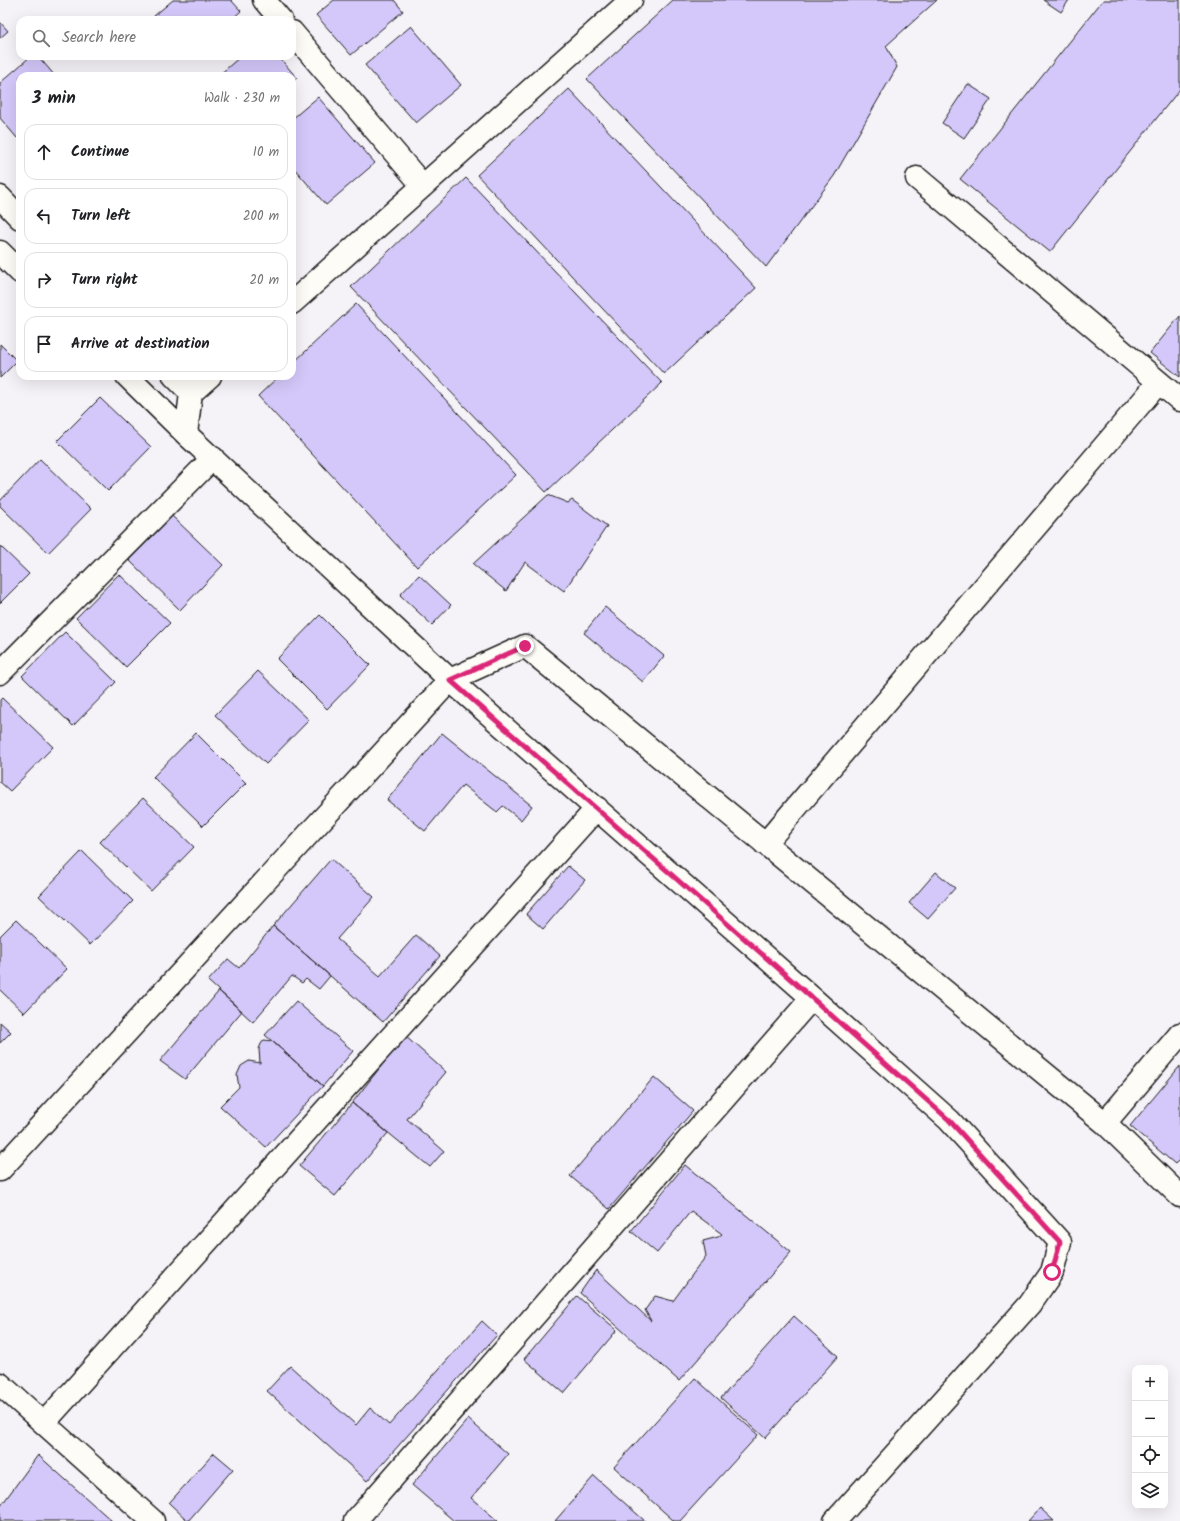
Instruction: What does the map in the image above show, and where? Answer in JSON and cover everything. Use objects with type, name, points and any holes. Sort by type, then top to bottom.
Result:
[{"type":"street","points":[[264,0],[278,16]]},
{"type":"street","points":[[296,299],[631,0]]},
{"type":"street","points":[[296,37],[423,186]]},
{"type":"street","points":[[917,178],[1180,400]]},
{"type":"street","points":[[0,197],[16,214]]},
{"type":"street","points":[[0,252],[16,268]]},
{"type":"street","points":[[131,380],[186,434],[450,680],[597,808],[949,1120],[1060,1242],[1052,1272],[1030,1304],[835,1521]]},
{"type":"street","points":[[178,380],[191,393]]},
{"type":"street","points":[[186,434],[191,393],[206,380]]},
{"type":"street","points":[[765,844],[1159,382]]},
{"type":"street","points":[[0,673],[213,458]]},
{"type":"street","points":[[0,1170],[450,680],[525,646],[1105,1123],[1180,1196]]},
{"type":"street","points":[[44,1423],[597,808]]},
{"type":"street","points":[[355,1521],[812,998]]},
{"type":"street","points":[[1105,1123],[1180,1034]]},
{"type":"street","points":[[0,1384],[153,1521]]},
{"type":"building","points":[[173,0],[231,0],[241,11],[235,16],[154,16]]},
{"type":"building","points":[[334,0],[394,0],[403,11],[351,55],[316,15]]},
{"type":"building","points":[[673,0],[937,0],[886,46],[897,67],[834,176],[766,267],[587,79]]},
{"type":"building","points":[[1043,0],[1069,0],[1061,12]]},
{"type":"building","points":[[1103,0],[1180,0],[1180,89],[1050,252],[960,179]]},
{"type":"building","points":[[0,22],[8,31],[0,38]]},
{"type":"building","points":[[411,26],[461,85],[416,123],[365,65]]},
{"type":"building","points":[[26,60],[41,60],[52,72],[16,72],[16,137],[0,118],[0,83]]},
{"type":"building","points":[[236,60],[281,60],[292,72],[223,72]]},
{"type":"building","points":[[968,84],[991,99],[964,138],[942,123]]},
{"type":"building","points":[[569,89],[756,288],[664,374],[477,175]]},
{"type":"building","points":[[318,97],[375,163],[326,205],[296,171],[296,116]]},
{"type":"building","points":[[466,178],[662,383],[546,492],[351,287]]},
{"type":"building","points":[[356,304],[516,475],[417,567],[258,396],[275,380],[296,380],[296,360]]},
{"type":"building","points":[[1180,316],[1180,377],[1150,353]]},
{"type":"building","points":[[0,344],[16,360],[16,362],[0,378]]},
{"type":"building","points":[[100,398],[151,447],[108,491],[57,441]]},
{"type":"building","points":[[40,459],[91,509],[48,553],[0,506],[0,501]]},
{"type":"building","points":[[548,495],[568,503],[572,500],[607,526],[564,591],[525,562],[506,591],[473,564]]},
{"type":"building","points":[[172,516],[223,565],[180,610],[129,560]]},
{"type":"building","points":[[0,546],[29,574],[0,603]]},
{"type":"building","points":[[119,574],[170,623],[126,667],[76,618]]},
{"type":"building","points":[[419,575],[451,605],[432,625],[400,595]]},
{"type":"building","points":[[605,607],[664,656],[643,682],[584,633]]},
{"type":"building","points":[[320,615],[370,665],[327,709],[277,659]]},
{"type":"building","points":[[65,632],[116,682],[73,726],[22,676]]},
{"type":"building","points":[[258,671],[309,720],[266,764],[215,715]]},
{"type":"building","points":[[2,698],[53,747],[10,791],[0,782],[0,700]]},
{"type":"building","points":[[196,733],[246,783],[203,826],[153,777]]},
{"type":"building","points":[[442,733],[532,806],[521,820],[503,806],[497,812],[463,785],[425,831],[387,800]]},
{"type":"building","points":[[143,798],[194,847],[151,891],[100,842]]},
{"type":"building","points":[[82,851],[133,901],[90,945],[39,896]]},
{"type":"building","points":[[331,859],[374,897],[337,939],[380,976],[416,935],[440,956],[383,1022],[273,926]]},
{"type":"building","points":[[568,866],[585,880],[543,929],[526,914]]},
{"type":"building","points":[[936,872],[955,888],[928,919],[909,903]]},
{"type":"building","points":[[16,920],[67,969],[24,1013],[0,990],[0,936]]},
{"type":"building","points":[[273,926],[330,976],[319,989],[306,979],[302,983],[292,976],[253,1022],[208,981],[228,959],[239,968]]},
{"type":"building","points":[[219,991],[242,1011],[185,1079],[160,1061]]},
{"type":"building","points":[[296,1001],[353,1051],[323,1086],[265,1035]]},
{"type":"building","points":[[0,1022],[11,1032],[0,1043]]},
{"type":"building","points":[[405,1036],[446,1072],[407,1119],[444,1151],[430,1167],[352,1103]]},
{"type":"building","points":[[264,1040],[272,1041],[323,1086],[266,1147],[220,1106],[239,1087],[237,1075],[241,1066],[249,1061],[260,1063],[259,1049]]},
{"type":"building","points":[[1180,1066],[1180,1159],[1175,1164],[1130,1126]]},
{"type":"building","points":[[654,1077],[693,1111],[609,1209],[570,1176]]},
{"type":"building","points":[[352,1103],[388,1133],[335,1196],[299,1166]]},
{"type":"building","points":[[685,1165],[791,1252],[679,1381],[580,1293],[596,1270],[651,1321],[645,1310],[655,1296],[673,1301],[706,1256],[703,1241],[718,1237],[722,1234],[691,1211],[657,1253],[631,1231]]},
{"type":"building","points":[[577,1296],[617,1330],[564,1393],[524,1359]]},
{"type":"building","points":[[794,1316],[838,1356],[765,1438],[721,1398]]},
{"type":"building","points":[[482,1321],[497,1335],[367,1481],[267,1391],[290,1366],[356,1425],[370,1408],[389,1425]]},
{"type":"building","points":[[695,1378],[758,1435],[680,1521],[674,1521],[614,1467]]},
{"type":"building","points":[[468,1419],[508,1454],[471,1498],[498,1521],[454,1521],[412,1485]]},
{"type":"building","points":[[214,1453],[233,1469],[188,1521],[169,1503]]},
{"type":"building","points":[[38,1455],[112,1521],[0,1521],[0,1507]]},
{"type":"building","points":[[594,1476],[645,1521],[555,1521]]},
{"type":"building","points":[[1040,1508],[1054,1521],[1028,1521]]},
{"type":"route","points":[[525,646],[450,680],[597,808],[949,1120],[1060,1242],[1052,1272]]}]
